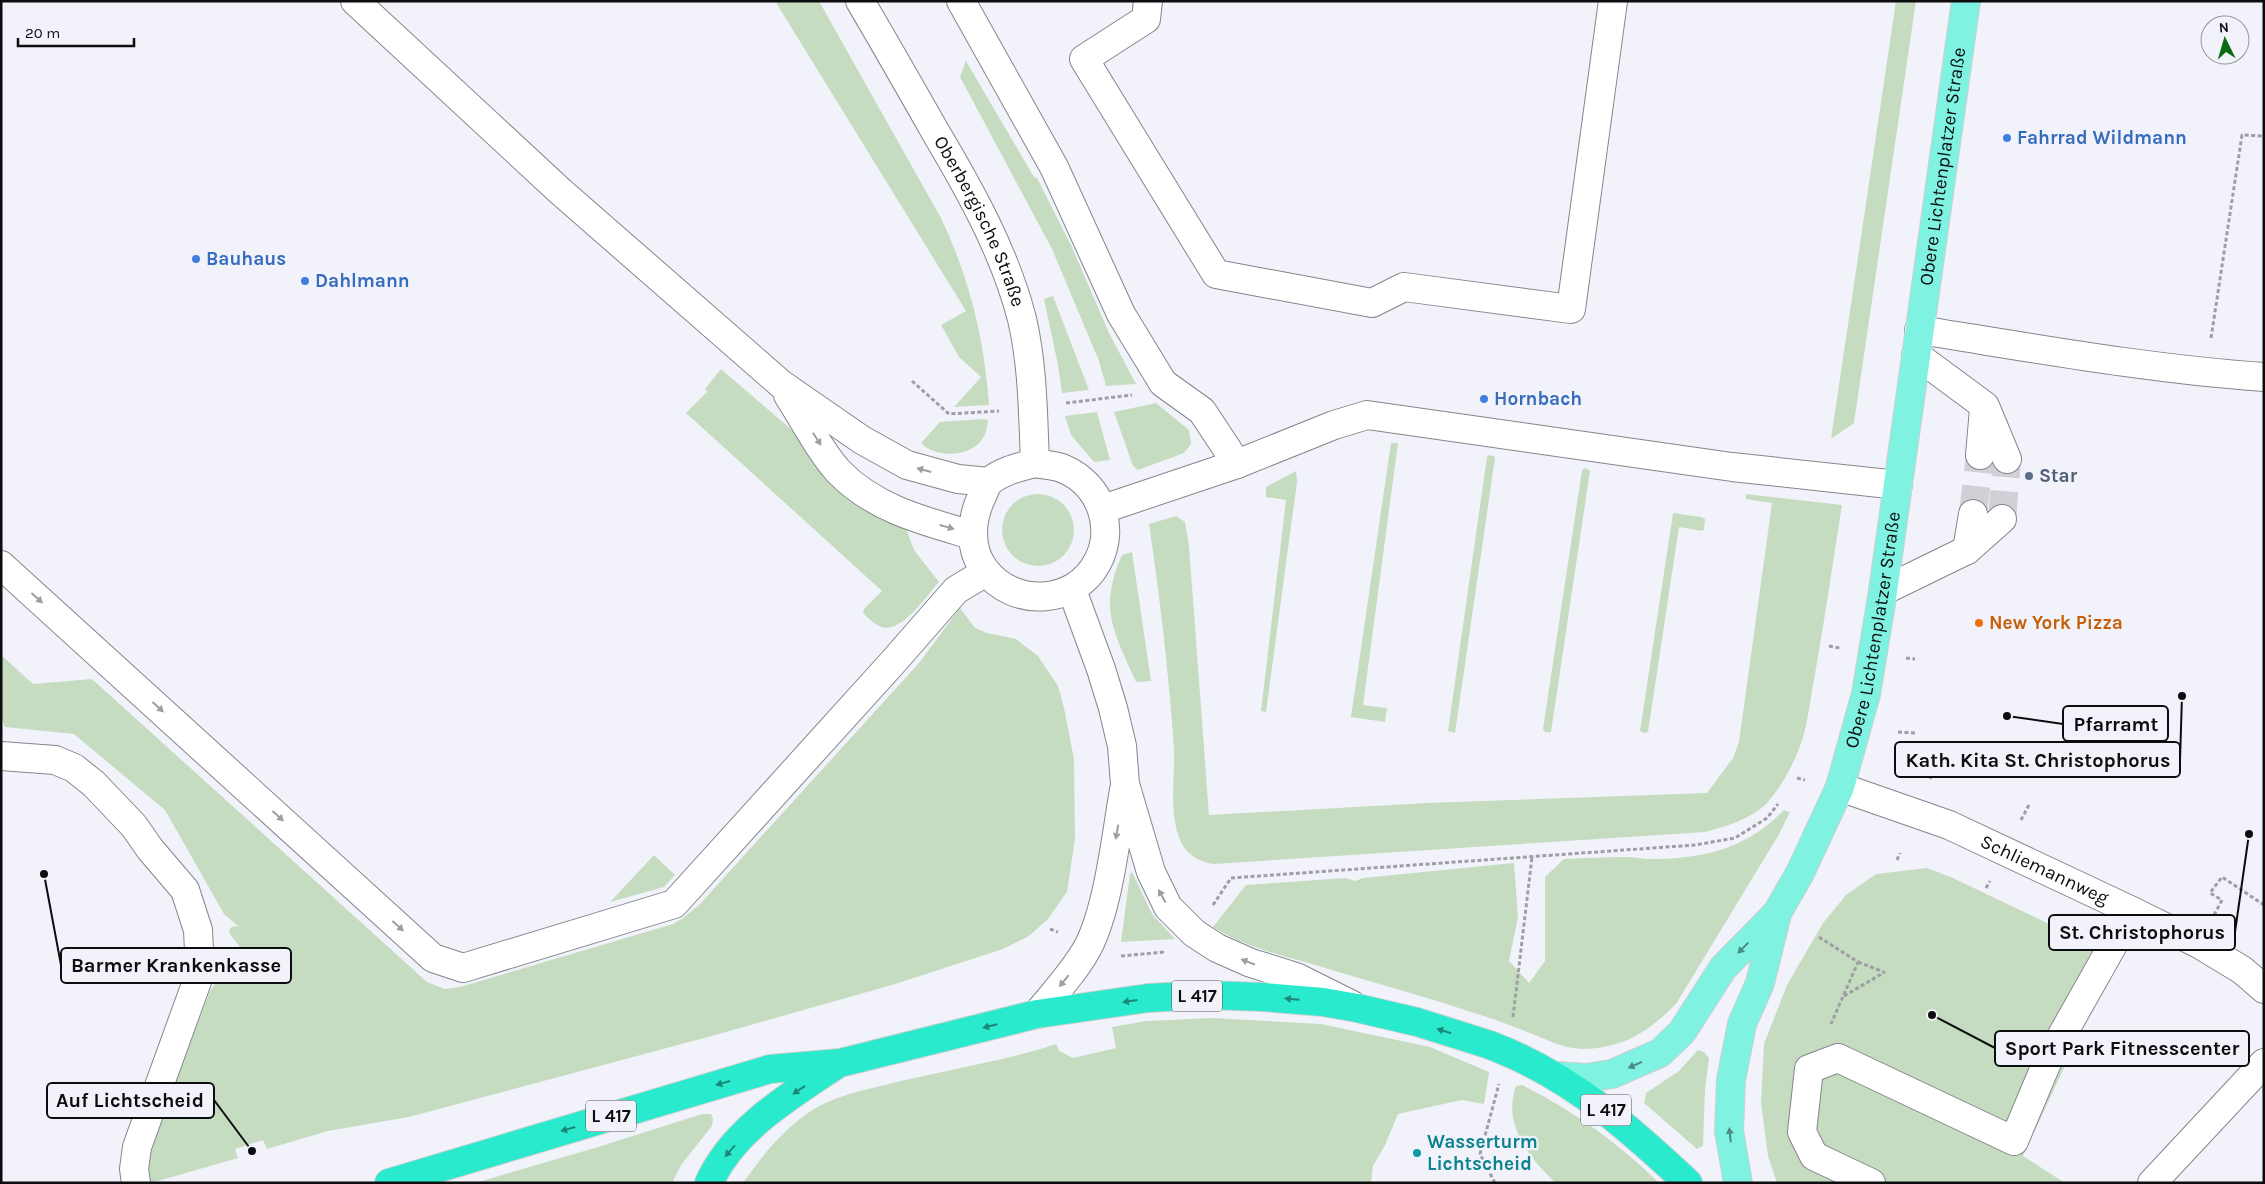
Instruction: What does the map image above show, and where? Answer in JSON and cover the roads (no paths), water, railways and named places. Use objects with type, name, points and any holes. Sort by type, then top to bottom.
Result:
[{"type":"highway","name":"L 417","points":[[389,1183],[770,1069],[840,1063],[1037,1014],[1148,998],[1206,996],[1272,998],[1357,1008],[1417,1022],[1490,1045],[1558,1076],[1608,1111],[1688,1183]]},
{"type":"highway","name":"L 417","points":[[709,1183],[726,1154],[756,1123],[787,1098],[840,1063]]},
{"type":"main road","name":"Obere Lichtenplatzer Straße","points":[[1777,913],[1800,873],[1840,787],[1860,723],[1883,591],[1966,1]]},
{"type":"main road","points":[[1558,1076],[1586,1078],[1612,1074],[1660,1053],[1682,1032],[1723,968],[1777,913]]},
{"type":"main road","points":[[1738,1183],[1729,1131],[1731,1080],[1742,1024],[1760,983],[1777,913]]},
{"type":"street","points":[[355,1],[560,191],[781,384],[862,440],[907,466],[958,478],[989,482]]},
{"type":"street","name":"Oberbergische Straße","points":[[860,1],[974,200],[1003,262],[1022,319],[1027,348],[1034,463]]},
{"type":"street","points":[[961,1],[1054,167],[1121,314],[1163,382],[1202,411],[1237,464]]},
{"type":"street","points":[[1148,1],[1146,19],[1084,59],[1216,274],[1372,303],[1404,287],[1571,309],[1613,1]]},
{"type":"street","points":[[1918,342],[2206,373],[2264,377]]},
{"type":"street","points":[[1918,342],[1985,406],[2007,460]]},
{"type":"street","points":[[781,384],[838,471],[856,487],[880,504],[916,518],[972,535]]},
{"type":"street","points":[[1980,455],[1985,406]]},
{"type":"street","points":[[1103,509],[1237,464],[1367,415],[1732,467],[1898,485]]},
{"type":"street","points":[[1034,463],[1064,468],[1088,484],[1103,509],[1106,530],[1103,552],[1083,582],[1072,590],[1055,596],[1032,597],[1009,590],[986,572],[978,558],[972,535],[975,510],[989,482],[1009,470],[1034,463]]},
{"type":"street","points":[[1967,550],[1973,514]]},
{"type":"street","points":[[1883,591],[1967,550],[2002,519]]},
{"type":"street","points":[[1,565],[433,958],[463,968],[674,904],[894,662],[956,590],[986,572]]},
{"type":"street","points":[[1072,590],[1113,708],[1122,746],[1125,784],[1158,890],[1168,907],[1184,924],[1217,948],[1251,963],[1296,977],[1357,1008]]},
{"type":"street","points":[[1,756],[55,760],[74,768],[94,784],[134,826],[150,849],[185,890],[198,930],[200,973],[137,1147],[134,1168],[136,1183]]},
{"type":"street","points":[[1037,1014],[1075,967],[1088,946],[1098,924],[1110,873],[1125,784]]},
{"type":"street","name":"Schliemannweg","points":[[1840,787],[1949,825],[2132,911],[2199,944],[2242,970],[2264,989]]},
{"type":"street","points":[[1871,1183],[1814,1156],[1802,1132],[1809,1070],[1838,1058],[2014,1141],[2048,1060],[2132,911]]},
{"type":"street","points":[[2152,1183],[2264,1064]]},
{"type":"tunnel","points":[[1973,514],[1980,455]]},
{"type":"tunnel","points":[[2002,519],[2007,459]]},
{"type":"place","name":"Fahrrad Wildmann","points":[[2007,138]]},
{"type":"place","name":"Bauhaus","points":[[196,259]]},
{"type":"place","name":"Dahlmann","points":[[305,281]]},
{"type":"place","name":"Hornbach","points":[[1484,399]]},
{"type":"place","name":"Star","points":[[2029,476]]},
{"type":"place","name":"New York Pizza","points":[[1979,623]]},
{"type":"place","name":"Kath. Kita St. Christophorus","points":[[2182,696]]},
{"type":"place","name":"Pfarramt","points":[[2007,716]]},
{"type":"place","name":"St. Christophorus","points":[[2249,834]]},
{"type":"place","name":"Barmer Krankenkasse","points":[[44,874]]},
{"type":"place","name":"Sport Park Fitnesscenter","points":[[1932,1015]]},
{"type":"place","name":"Auf Lichtscheid","points":[[252,1151]]},
{"type":"place","name":"Wasserturm Lichtscheid","points":[[1417,1153]]}]
